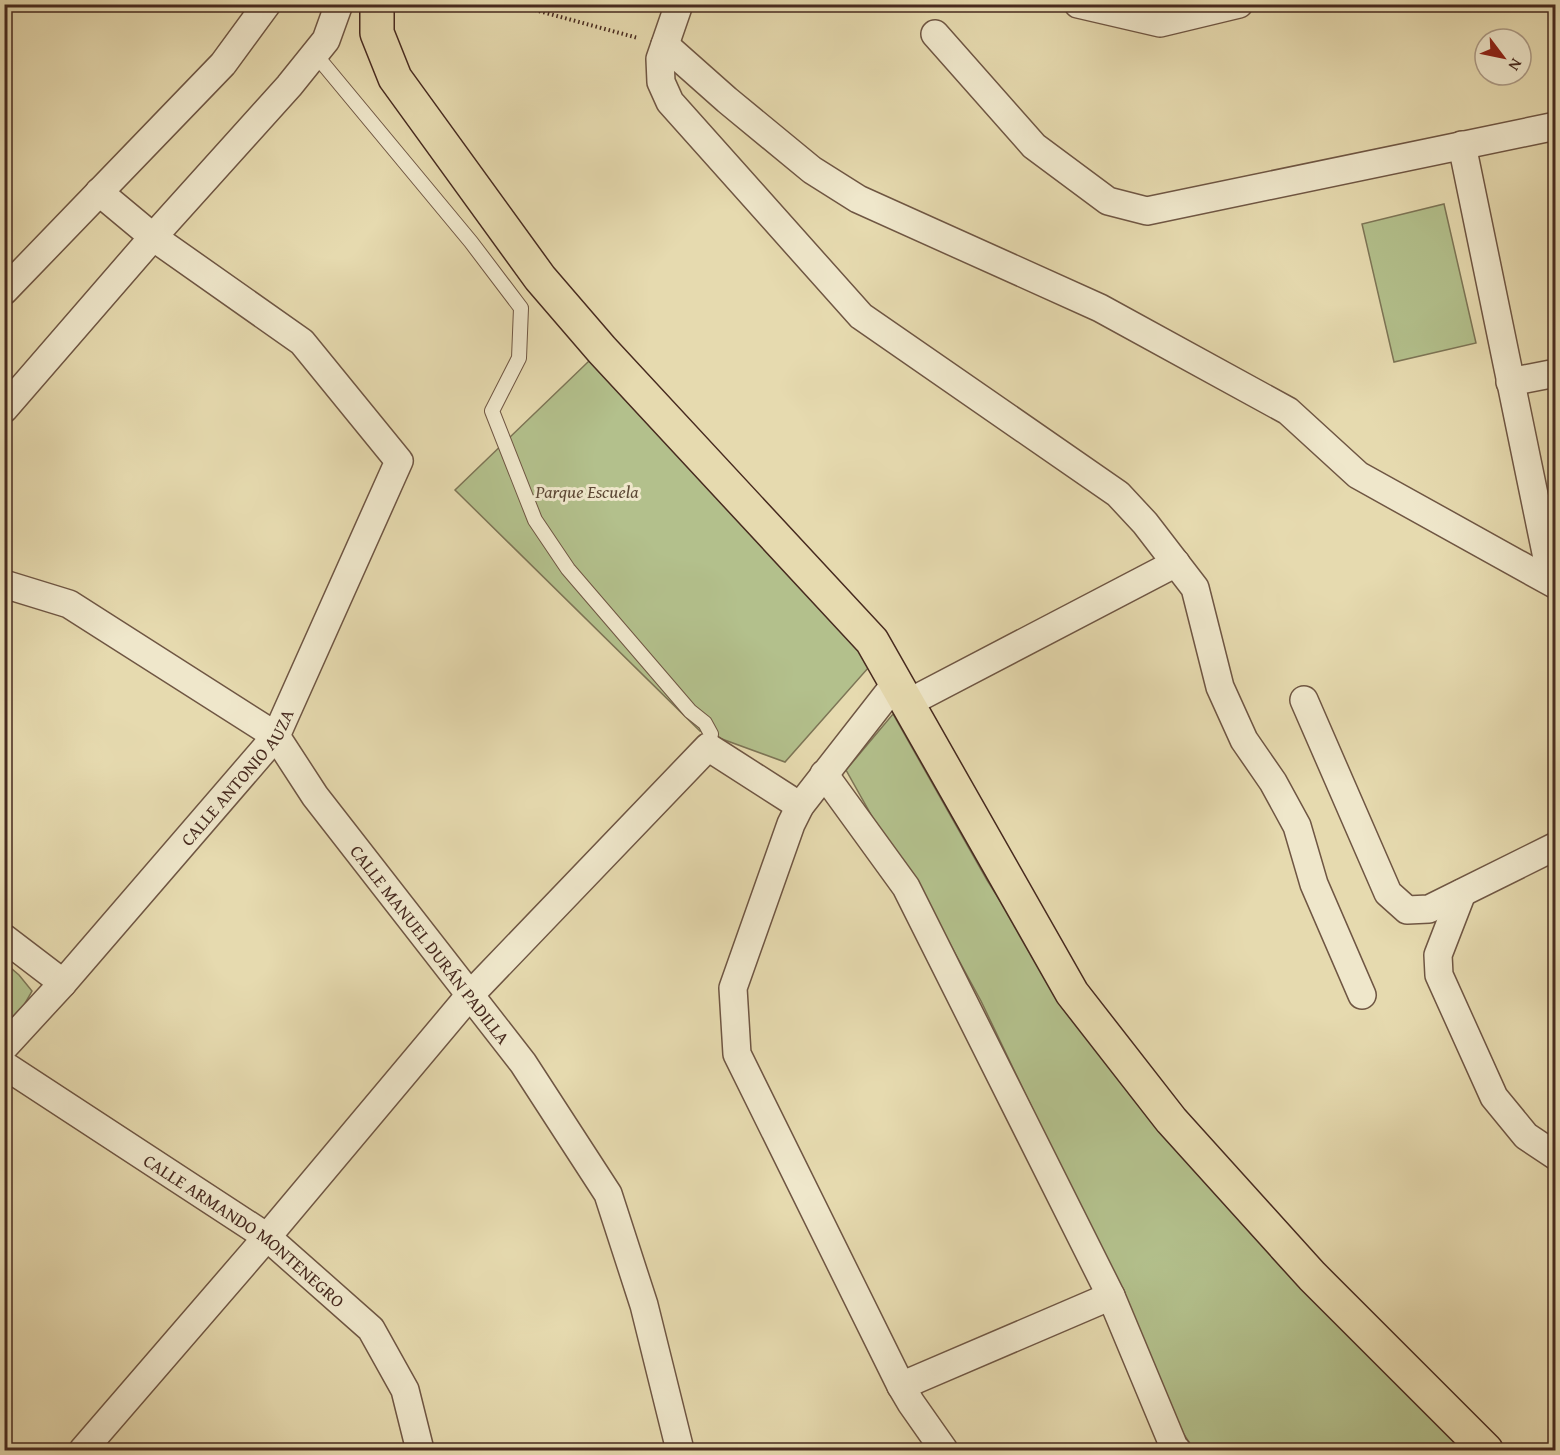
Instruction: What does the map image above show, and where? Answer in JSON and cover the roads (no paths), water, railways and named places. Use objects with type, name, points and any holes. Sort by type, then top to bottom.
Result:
[{"type":"main road","points":[[377,4],[377,33],[395,78],[540,278],[602,350],[872,641],[1072,993],[1171,1120],[1312,1276],[1486,1450]]},
{"type":"street","points":[[4,291],[223,64],[267,4]]},
{"type":"street","points":[[4,409],[153,237],[290,86],[326,40],[339,4]]},
{"type":"street","points":[[679,4],[660,59],[661,82],[670,102],[861,316],[1118,494],[1145,523],[1195,588],[1220,687],[1244,740],[1273,782],[1297,826],[1314,884],[1362,995]]},
{"type":"street","points":[[1078,4],[1160,23],[1239,4]]},
{"type":"street","points":[[935,34],[1034,146],[1108,201],[1147,211],[1556,126]]},
{"type":"street","points":[[665,45],[812,170],[858,199],[1100,308],[1288,411],[1358,475],[1553,583]]},
{"type":"street","points":[[1462,145],[1553,583]]},
{"type":"street","points":[[99,192],[153,237]]},
{"type":"street","name":"CALLE ANTONIO AUZA","points":[[4,1047],[63,983],[276,736],[399,461],[302,342],[153,237]]},
{"type":"street","points":[[1510,382],[1556,374]]},
{"type":"street","points":[[944,1450],[901,1386],[737,1054],[733,988],[791,824],[800,806],[825,774],[902,693],[1176,563]]},
{"type":"street","name":"CALLE MANUEL DURÁN PADILLA","points":[[4,584],[69,604],[276,736],[315,796],[523,1063],[608,1194],[644,1305],[680,1450]]},
{"type":"street","points":[[1304,700],[1388,893],[1407,910],[1429,909],[1556,846]]},
{"type":"street","points":[[83,1450],[267,1237],[470,995],[708,747],[800,806]]},
{"type":"street","points":[[825,774],[906,887],[1111,1296],[1171,1450]]},
{"type":"street","points":[[1461,893],[1438,954],[1439,975],[1494,1097],[1527,1136],[1556,1156]]},
{"type":"street","points":[[4,938],[63,983]]},
{"type":"street","name":"CALLE ARMANDO MONTENEGRO","points":[[4,1065],[267,1237],[371,1329],[405,1390],[420,1450]]},
{"type":"street","points":[[901,1386],[1111,1296]]},
{"type":"lane","points":[[315,54],[449,216],[521,308],[519,358],[492,411],[535,520],[568,569],[690,711],[705,723],[711,734],[708,747]]},
{"type":"park label","name":"Parque Escuela","points":[[587,491]]}]
